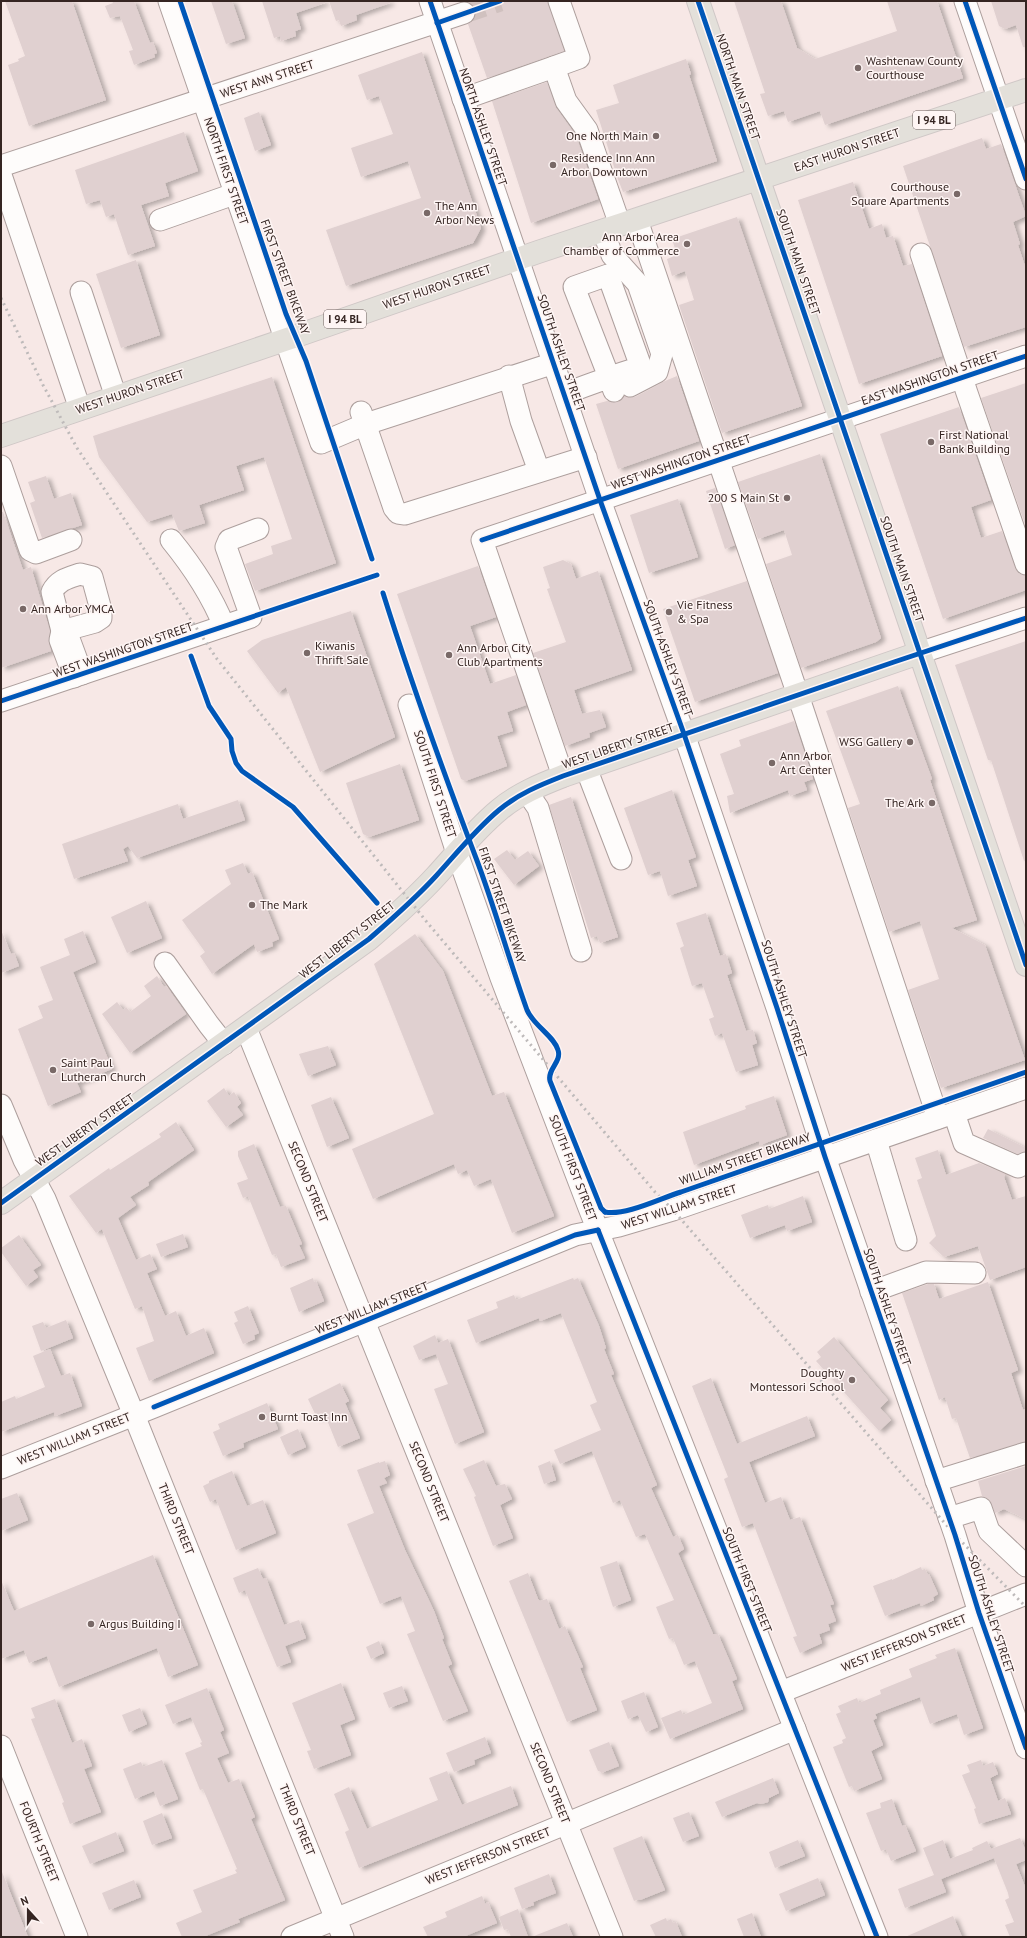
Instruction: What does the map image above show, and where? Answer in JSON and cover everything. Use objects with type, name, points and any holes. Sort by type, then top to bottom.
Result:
[{"type":"main road","name":"NORTH MAIN STREET","points":[[698,1],[760,179]]},
{"type":"main road","name":"EAST HURON STREET","points":[[760,179],[1026,90]]},
{"type":"main road","name":"WEST HURON STREET","points":[[1,436],[286,340],[519,259],[760,179]]},
{"type":"main road","name":"SOUTH MAIN STREET","points":[[760,179],[919,653],[1026,965]]},
{"type":"main road","name":"WEST LIBERTY STREET","points":[[1,1204],[369,938],[410,903],[499,810],[527,792],[563,776],[919,653]]},
{"type":"street","name":"NORTH FIRST STREET","points":[[169,1],[234,194],[286,340]]},
{"type":"street","name":"NORTH ASHLEY STREET","points":[[430,1],[519,259]]},
{"type":"street","points":[[463,99],[578,58],[559,1]]},
{"type":"street","points":[[965,1],[1026,179]]},
{"type":"street","name":"WEST ANN STREET","points":[[1,166],[464,13]]},
{"type":"street","points":[[554,67],[566,101],[587,130],[620,225],[718,460],[798,695],[946,1116],[964,1143],[1018,1167],[1026,1163]]},
{"type":"street","points":[[1,175],[80,409]]},
{"type":"street","points":[[160,220],[234,194]]},
{"type":"street","points":[[566,400],[612,384],[631,386],[657,372],[662,354],[638,284],[612,255],[620,225]]},
{"type":"street","points":[[921,254],[1026,564]]},
{"type":"street","name":"SOUTH ASHLEY STREET","points":[[519,259],[600,500],[684,734],[777,1008],[825,1157],[1026,1748]]},
{"type":"street","points":[[80,292],[116,396]]},
{"type":"street","points":[[286,340],[321,442],[363,418],[554,363]]},
{"type":"street","name":"EAST WASHINGTON STREET","points":[[840,419],[1026,356]]},
{"type":"street","points":[[509,376],[521,421],[539,471]]},
{"type":"street","points":[[363,418],[394,508],[398,513],[405,514],[586,457]]},
{"type":"street","name":"WEST WASHINGTON STREET","points":[[563,776],[482,540],[840,419]]},
{"type":"street","points":[[1,466],[30,550],[36,553],[71,540]]},
{"type":"street","name":"WEST WASHINGTON STREET","points":[[1,701],[251,617],[226,547],[229,540],[258,529]]},
{"type":"street","points":[[171,540],[194,569],[216,606],[224,626]]},
{"type":"street","points":[[919,653],[1026,618]]},
{"type":"street","points":[[62,631],[68,636],[78,675]]},
{"type":"street","name":"SOUTH FIRST STREET","points":[[409,705],[457,853],[500,978],[877,1937]]},
{"type":"street","points":[[586,768],[621,859]]},
{"type":"street","points":[[527,792],[538,808],[581,951]]},
{"type":"street","points":[[165,963],[224,1044]]},
{"type":"street","name":"SECOND STREET","points":[[246,1028],[612,1937]]},
{"type":"street","name":"WEST WILLIAM STREET","points":[[1,1468],[575,1235],[618,1226],[673,1210],[1026,1088]]},
{"type":"street","name":"THIRD STREET","points":[[1,1105],[24,1160],[45,1199],[134,1415],[340,1928]]},
{"type":"street","points":[[876,1140],[906,1240]]},
{"type":"street","points":[[871,1292],[926,1272],[975,1273]]},
{"type":"street","points":[[936,1481],[1026,1453]]},
{"type":"street","points":[[949,1518],[984,1508],[989,1531],[1026,1566]]},
{"type":"street","name":"WEST JEFFERSON STREET","points":[[781,1692],[1026,1594]]},
{"type":"street","name":"WEST JEFFERSON STREET","points":[[292,1937],[340,1928],[566,1824],[795,1729]]},
{"type":"street","name":"FOURTH STREET","points":[[1,1746],[77,1937]]},
{"type":"building","points":[[5,1],[72,1],[106,100],[29,126],[8,65],[19,61],[18,59],[25,56]]},
{"type":"building","points":[[112,1],[134,1],[150,43],[153,42],[157,53],[154,54],[155,57],[134,65],[129,51],[133,50],[120,16],[110,18],[105,6],[113,3]]},
{"type":"building","points":[[211,1],[232,1],[245,38],[226,44]]},
{"type":"building","points":[[262,1],[325,1],[325,3],[296,13],[301,29],[295,31],[296,36],[281,41],[280,36],[274,38]]},
{"type":"building","points":[[329,1],[390,1],[390,3],[356,15],[357,20],[341,26],[339,20],[336,21]]},
{"type":"building","points":[[467,1],[547,1],[564,51],[487,78],[468,24],[473,21],[476,16],[475,9],[472,4]]},
{"type":"building","name":"Washtenaw County Courthouse","points":[[734,1],[781,1],[797,48],[815,59],[897,31],[887,1],[937,1],[963,78],[825,125],[820,111],[788,122],[784,111],[768,116],[760,94],[765,93]]},
{"type":"building","points":[[991,1],[1026,1],[1026,47],[1023,47],[1016,25],[1005,29],[999,26]]},
{"type":"building","points":[[422,52],[481,228],[473,243],[346,286],[326,230],[421,198],[408,161],[361,177],[351,148],[393,134],[379,96],[367,100],[358,75]]},
{"type":"building","name":"One North Main","points":[[686,59],[691,74],[689,75],[717,161],[623,192],[613,167],[615,170],[596,110],[619,103],[613,85]]},
{"type":"building","name":"Residence Inn Ann Arbor Downtown","points":[[547,82],[556,108],[576,136],[598,199],[531,223],[492,101]]},
{"type":"building","points":[[259,112],[271,145],[255,151],[244,118]]},
{"type":"building","points":[[184,132],[198,171],[165,183],[169,196],[141,205],[155,246],[128,255],[114,214],[106,217],[100,200],[86,204],[75,170]]},
{"type":"building","points":[[982,138],[986,149],[1001,144],[1026,216],[1013,222],[1020,244],[1018,245],[1026,269],[1026,327],[964,347],[903,166]]},
{"type":"building","points":[[853,182],[869,229],[882,224],[886,238],[893,236],[903,266],[912,264],[942,356],[859,384],[798,200]]},
{"type":"building","points":[[737,217],[802,406],[722,433],[679,305],[694,300],[685,271],[672,276],[667,259],[677,255],[672,239]]},
{"type":"building","points":[[136,260],[160,335],[121,348],[96,274]]},
{"type":"building","points":[[677,376],[699,441],[618,469],[596,404],[607,401],[618,402],[624,396],[635,397]]},
{"type":"building","points":[[272,377],[336,563],[255,591],[245,564],[273,554],[271,546],[292,539],[264,457],[236,466],[244,490],[199,505],[205,523],[179,531],[172,514],[147,522],[99,457],[93,436]]},
{"type":"building","points":[[1026,383],[1026,527],[981,398]]},
{"type":"building","points":[[959,407],[991,500],[971,507],[981,538],[1002,531],[1015,568],[1018,573],[1026,576],[1026,590],[943,619],[880,434]]},
{"type":"building","points":[[820,454],[881,638],[876,642],[801,668],[766,564],[792,555],[784,530],[758,539],[738,482]]},
{"type":"building","points":[[46,476],[54,499],[71,493],[82,525],[42,538],[30,503],[35,501],[28,482]]},
{"type":"building","points":[[715,488],[735,545],[725,549],[706,491]]},
{"type":"building","points":[[678,499],[698,557],[649,573],[630,515]]},
{"type":"building","name":"Ann Arbor YMCA","points":[[1,512],[3,512],[23,570],[31,567],[50,631],[49,644],[51,651],[1,668]]},
{"type":"building","points":[[563,560],[571,564],[576,579],[598,571],[632,670],[574,690],[582,714],[600,710],[606,727],[589,733],[590,737],[565,746],[533,653],[566,642],[547,589],[550,588],[543,567]]},
{"type":"building","name":"Ann Arbor City Club Apartments","points":[[478,566],[496,617],[470,626],[490,684],[516,675],[526,705],[507,712],[513,731],[497,736],[507,766],[465,781],[461,779],[397,594]]},
{"type":"building","points":[[747,581],[778,673],[695,702],[663,609]]},
{"type":"building","points":[[351,611],[395,737],[320,772],[286,687],[278,693],[247,651],[262,640]]},
{"type":"building","points":[[1026,641],[1026,860],[1024,861],[991,760],[988,760],[955,665]]},
{"type":"building","points":[[898,686],[932,779],[930,780],[977,920],[952,928],[985,945],[1025,1060],[941,1088],[908,990],[939,979],[920,921],[889,932],[848,808],[860,804],[826,711]]},
{"type":"building","name":"Ann Arbor Art Center","points":[[794,721],[813,779],[804,782],[807,790],[790,796],[788,790],[730,813],[727,796],[734,794],[720,754],[741,746],[739,740]]},
{"type":"building","points":[[400,764],[419,820],[369,837],[363,834],[346,783]]},
{"type":"building","points":[[672,790],[696,857],[688,860],[697,886],[668,896],[660,871],[648,875],[624,808]]},
{"type":"building","points":[[571,797],[618,937],[600,943],[597,936],[591,938],[549,805]]},
{"type":"building","points":[[238,800],[245,820],[137,858],[128,846],[123,849],[128,861],[74,879],[62,844],[178,804],[183,819]]},
{"type":"building","points":[[507,850],[515,860],[528,851],[539,866],[514,885],[494,859]]},
{"type":"building","points":[[243,863],[248,874],[252,872],[279,939],[272,942],[273,946],[257,952],[254,944],[212,974],[200,956],[205,952],[182,920],[231,884],[225,870]]},
{"type":"building","points":[[146,901],[162,938],[127,953],[111,917]]},
{"type":"building","points":[[706,913],[720,956],[726,954],[732,973],[727,975],[746,1031],[753,1030],[757,1043],[752,1045],[758,1065],[736,1072],[722,1033],[715,1036],[709,1019],[714,1017],[702,983],[692,986],[680,948],[684,946],[676,923]]},
{"type":"building","points":[[1,930],[11,954],[14,953],[19,966],[1,973]]},
{"type":"building","points":[[83,931],[96,962],[73,972],[112,1069],[77,1083],[81,1092],[48,1106],[18,1029],[43,1018],[38,1006],[53,1000],[40,967],[70,955],[64,939]]},
{"type":"building","points":[[415,934],[443,971],[492,1096],[504,1092],[554,1216],[512,1233],[491,1179],[474,1186],[467,1170],[458,1174],[454,1164],[373,1199],[352,1149],[434,1114],[374,964]]},
{"type":"building","points":[[157,976],[186,1014],[130,1053],[102,1014],[117,1002],[123,1010],[126,1007],[130,1012],[151,996],[144,986]]},
{"type":"building","points":[[328,1046],[336,1065],[308,1076],[299,1054]]},
{"type":"building","points":[[224,1088],[229,1096],[234,1092],[241,1103],[237,1107],[243,1115],[226,1127],[207,1101]]},
{"type":"building","points":[[774,1096],[787,1135],[760,1145],[759,1141],[694,1165],[683,1132],[746,1109],[745,1106]]},
{"type":"building","points":[[331,1097],[349,1138],[327,1147],[311,1105]]},
{"type":"building","points":[[176,1122],[194,1150],[148,1182],[149,1185],[130,1197],[136,1205],[118,1218],[136,1260],[150,1254],[157,1269],[147,1273],[165,1316],[176,1311],[186,1336],[204,1328],[214,1353],[149,1381],[136,1348],[154,1341],[142,1306],[135,1309],[102,1229],[96,1233],[69,1196],[109,1168],[110,1170],[161,1137],[159,1134]]},
{"type":"building","points":[[988,1129],[1026,1148],[1026,1151],[1018,1154],[983,1138]]},
{"type":"building","points":[[254,1144],[280,1207],[286,1206],[302,1244],[299,1245],[305,1258],[281,1267],[276,1254],[272,1255],[248,1196],[243,1198],[237,1183],[248,1179],[238,1156],[238,1151]]},
{"type":"building","points":[[938,1150],[946,1175],[979,1163],[1005,1174],[1004,1177],[1012,1200],[1026,1196],[1026,1267],[990,1280],[978,1246],[944,1257],[929,1243],[936,1236],[917,1180],[922,1178],[915,1158]]},
{"type":"building","points":[[803,1196],[812,1222],[787,1231],[785,1225],[750,1238],[741,1215],[768,1205],[769,1209]]},
{"type":"building","points":[[183,1234],[188,1247],[161,1257],[156,1244]]},
{"type":"building","points":[[19,1235],[41,1265],[33,1270],[38,1277],[26,1286],[1,1252],[1,1248]]},
{"type":"building","points":[[313,1278],[314,1282],[316,1281],[324,1301],[299,1312],[290,1288]]},
{"type":"building","points":[[573,1278],[574,1280],[578,1278],[599,1326],[606,1348],[604,1349],[614,1374],[611,1375],[657,1485],[651,1488],[673,1537],[678,1535],[684,1549],[678,1553],[713,1634],[718,1634],[737,1679],[732,1681],[743,1709],[670,1739],[661,1718],[681,1710],[683,1715],[712,1703],[695,1661],[684,1665],[673,1638],[669,1639],[656,1607],[674,1600],[645,1534],[636,1537],[620,1500],[613,1503],[592,1451],[560,1464],[554,1450],[601,1430],[590,1405],[597,1402],[561,1313],[540,1321],[539,1318],[476,1343],[467,1320],[498,1308],[496,1302],[514,1295],[516,1300]]},
{"type":"building","points":[[988,1282],[1018,1370],[1011,1373],[1023,1410],[1026,1409],[1026,1441],[970,1458],[956,1418],[952,1419],[945,1397],[939,1400],[902,1293],[928,1284],[934,1284],[939,1299]]},
{"type":"building","points":[[248,1306],[259,1333],[254,1335],[255,1339],[243,1344],[234,1323],[238,1321],[234,1312]]},
{"type":"building","points":[[66,1320],[73,1338],[41,1351],[32,1326],[43,1322],[46,1328]]},
{"type":"building","points":[[435,1335],[438,1343],[448,1339],[484,1432],[455,1444],[434,1389],[448,1384],[436,1354],[419,1360],[413,1346]]},
{"type":"building","name":"Doughty Montessori School","points":[[834,1337],[888,1400],[880,1408],[891,1420],[879,1431],[816,1361],[821,1357],[817,1352]]},
{"type":"building","points":[[50,1349],[61,1376],[70,1373],[82,1406],[55,1416],[54,1412],[1,1432],[1,1402],[15,1396],[16,1399],[45,1387],[33,1356]]},
{"type":"building","points":[[711,1378],[737,1444],[807,1416],[815,1436],[749,1462],[765,1503],[781,1497],[790,1520],[800,1517],[834,1604],[830,1605],[836,1621],[828,1624],[830,1630],[819,1634],[822,1643],[800,1653],[793,1637],[797,1636],[753,1523],[742,1527],[724,1479],[728,1477],[692,1386]]},
{"type":"building","points":[[340,1383],[349,1401],[345,1403],[360,1438],[338,1447],[325,1415],[317,1418],[308,1399]]},
{"type":"building","points":[[267,1403],[278,1429],[243,1443],[244,1447],[223,1456],[213,1432],[220,1429],[218,1424]]},
{"type":"building","points":[[298,1429],[306,1447],[288,1455],[280,1437]]},
{"type":"building","points":[[484,1460],[496,1486],[505,1484],[512,1499],[500,1505],[513,1538],[493,1546],[474,1497],[476,1496],[463,1469]]},
{"type":"building","points":[[385,1461],[390,1475],[384,1478],[387,1483],[379,1486],[405,1550],[434,1611],[444,1638],[442,1639],[452,1664],[448,1666],[468,1711],[443,1721],[407,1634],[415,1631],[401,1596],[380,1604],[347,1524],[374,1513],[357,1470]]},
{"type":"building","points":[[550,1461],[556,1480],[544,1484],[538,1466]]},
{"type":"building","points":[[1026,1466],[1026,1519],[1004,1509],[995,1513],[989,1499],[982,1496],[978,1481]]},
{"type":"building","points":[[232,1471],[247,1506],[263,1500],[276,1533],[236,1550],[216,1499],[210,1502],[203,1486],[209,1483],[209,1481]]},
{"type":"building","points":[[17,1493],[28,1520],[1,1531],[1,1499]]},
{"type":"building","name":"Argus Building I","points":[[153,1555],[198,1665],[168,1677],[157,1648],[59,1687],[47,1656],[29,1663],[24,1650],[1,1659],[1,1580],[14,1611]]},
{"type":"building","points":[[617,1561],[631,1600],[613,1607],[600,1567]]},
{"type":"building","points":[[921,1567],[922,1570],[925,1569],[928,1575],[929,1574],[938,1594],[933,1597],[934,1600],[921,1606],[920,1603],[885,1616],[873,1586],[892,1580]]},
{"type":"building","points":[[258,1568],[263,1579],[266,1578],[284,1625],[299,1620],[306,1638],[285,1646],[291,1662],[277,1667],[245,1590],[239,1593],[233,1578]]},
{"type":"building","points":[[528,1573],[538,1599],[540,1601],[547,1599],[559,1629],[565,1626],[583,1667],[580,1668],[597,1710],[567,1722],[509,1581]]},
{"type":"building","points":[[379,1641],[384,1653],[371,1659],[366,1647]]},
{"type":"building","points":[[955,1648],[983,1728],[964,1735],[957,1714],[930,1724],[920,1697],[875,1714],[877,1718],[873,1720],[883,1745],[871,1751],[882,1779],[854,1791],[852,1786],[849,1787],[833,1747],[843,1743],[842,1740],[846,1738],[836,1714],[841,1712],[838,1706],[857,1698],[859,1703],[881,1694],[880,1690],[912,1677],[909,1669],[937,1658],[935,1655]]},
{"type":"building","points":[[341,1683],[355,1719],[340,1725],[351,1755],[314,1769],[307,1751],[311,1750],[292,1703]]},
{"type":"building","points":[[402,1686],[408,1701],[389,1708],[383,1693]]},
{"type":"building","points":[[207,1688],[224,1730],[220,1732],[229,1753],[217,1758],[228,1783],[239,1779],[255,1817],[251,1819],[285,1900],[238,1919],[240,1922],[203,1937],[182,1937],[176,1923],[202,1912],[193,1890],[237,1873],[235,1870],[237,1869],[203,1789],[200,1790],[185,1753],[202,1746],[200,1743],[202,1742],[191,1717],[173,1724],[165,1705]]},
{"type":"building","points":[[644,1692],[658,1727],[646,1732],[638,1715],[628,1719],[621,1701]]},
{"type":"building","points":[[55,1699],[72,1743],[82,1739],[92,1766],[84,1769],[101,1812],[70,1824],[62,1803],[64,1802],[31,1719],[35,1718],[31,1708]]},
{"type":"building","points":[[140,1708],[147,1724],[129,1732],[122,1715]]},
{"type":"building","points":[[485,1737],[491,1753],[474,1760],[475,1764],[454,1772],[446,1753]]},
{"type":"building","points":[[609,1742],[619,1766],[601,1773],[598,1771],[589,1750]]},
{"type":"building","points":[[162,1760],[178,1799],[160,1806],[154,1791],[135,1799],[123,1769],[141,1762],[143,1767]]},
{"type":"building","points":[[981,1760],[983,1766],[993,1762],[998,1774],[990,1778],[998,1801],[1005,1798],[1011,1814],[979,1824],[974,1809],[976,1808],[962,1775],[970,1772],[967,1765]]},
{"type":"building","points":[[447,1771],[462,1805],[511,1786],[518,1805],[359,1868],[345,1832],[349,1830],[334,1794],[349,1787],[367,1829],[438,1800],[429,1778]]},
{"type":"building","points":[[773,1778],[779,1793],[769,1798],[768,1802],[761,1804],[757,1803],[722,1817],[715,1802]]},
{"type":"building","points":[[892,1799],[902,1826],[905,1825],[916,1851],[891,1861],[886,1849],[881,1851],[866,1813],[881,1808],[880,1803]]},
{"type":"building","points":[[689,1812],[699,1836],[683,1842],[673,1818]]},
{"type":"building","points":[[162,1813],[172,1838],[152,1845],[143,1821]]},
{"type":"building","points":[[116,1832],[124,1851],[90,1864],[82,1846]]},
{"type":"building","points":[[642,1836],[665,1890],[634,1901],[613,1848]]},
{"type":"building","points":[[1020,1838],[1026,1851],[1026,1860],[1016,1864],[1026,1889],[1026,1937],[1010,1937],[1005,1925],[1014,1922],[1005,1900],[1009,1898],[1008,1893],[994,1858],[941,1879],[946,1892],[905,1908],[898,1889],[934,1875],[923,1848],[943,1840],[950,1859],[973,1850],[972,1848],[987,1841],[991,1849]]},
{"type":"building","points":[[798,1840],[805,1856],[775,1868],[769,1852]]},
{"type":"building","points":[[2,1872],[28,1937],[1,1937]]},
{"type":"building","points":[[549,1874],[556,1893],[533,1902],[534,1905],[522,1909],[514,1888]]},
{"type":"building","points":[[818,1878],[825,1895],[786,1911],[779,1894]]},
{"type":"building","points":[[134,1880],[141,1897],[109,1910],[102,1893]]},
{"type":"building","points":[[482,1896],[485,1904],[488,1902],[497,1923],[463,1937],[428,1937],[423,1927],[447,1917],[445,1912]]},
{"type":"building","points":[[518,1909],[528,1937],[511,1937],[508,1929],[504,1930],[499,1917]]},
{"type":"building","points":[[752,1913],[761,1937],[744,1937],[737,1919]]},
{"type":"building","points":[[953,1916],[962,1937],[905,1937]]},
{"type":"building","points":[[666,1918],[667,1921],[671,1919],[673,1923],[676,1922],[682,1937],[656,1937],[650,1925]]},
{"type":"building","points":[[567,1923],[573,1937],[534,1937],[534,1936]]},
{"type":"tunnel","points":[[464,13],[500,1]]},
{"type":"railway","points":[[1,298],[43,385],[77,448],[217,659],[426,921],[655,1192],[673,1210],[955,1535],[1026,1607]]},
{"type":"cycle path","name":"FIRST STREET BIKEWAY","points":[[180,1],[286,314],[306,361],[372,559]]},
{"type":"cycle path","name":"WILLIAM STREET BIKEWAY","points":[[430,1],[600,500],[684,734],[777,1008],[825,1157],[955,1535],[979,1613],[1026,1748]]},
{"type":"cycle path","points":[[437,23],[500,1]]},
{"type":"cycle path","points":[[698,1],[1026,965]]},
{"type":"cycle path","points":[[965,1],[1026,179]]},
{"type":"cycle path","points":[[482,540],[1026,356]]},
{"type":"cycle path","points":[[1,701],[377,575]]},
{"type":"cycle path","name":"FIRST STREET BIKEWAY","points":[[383,593],[451,792],[483,877],[527,1010],[534,1021],[556,1045],[558,1050],[558,1058],[551,1073],[550,1081],[601,1208],[605,1212]]},
{"type":"cycle path","points":[[1,1203],[369,939],[420,893],[474,833],[506,804],[538,786],[563,776],[1026,618]]},
{"type":"cycle path","points":[[191,656],[209,706],[231,739],[232,751],[236,763],[242,771],[293,807],[377,903]]},
{"type":"cycle path","name":"WILLIAM STREET BIKEWAY","points":[[605,1212],[613,1213],[643,1206],[1026,1072]]},
{"type":"cycle path","points":[[598,1230],[877,1937]]},
{"type":"cycle path","points":[[154,1407],[575,1235],[598,1230]]},
{"type":"place","name":"Washtenaw County Courthouse","points":[[858,68]]},
{"type":"place","name":"One North Main","points":[[656,136]]},
{"type":"place","name":"Residence Inn Ann Arbor Downtown","points":[[553,165]]},
{"type":"place","name":"Courthouse Square Apartments","points":[[957,194]]},
{"type":"place","name":"The Ann Arbor News","points":[[427,213]]},
{"type":"place","name":"Ann Arbor Area Chamber of Commerce","points":[[687,244]]},
{"type":"place","name":"First National Bank Building","points":[[931,442]]},
{"type":"place","name":"200 S Main St","points":[[787,498]]},
{"type":"place","name":"Ann Arbor YMCA","points":[[23,609]]},
{"type":"place","name":"Vie Fitness & Spa","points":[[669,612]]},
{"type":"place","name":"Kiwanis Thrift Sale","points":[[307,653]]},
{"type":"place","name":"Ann Arbor City Club Apartments","points":[[449,655]]},
{"type":"place","name":"WSG Gallery","points":[[910,742]]},
{"type":"place","name":"Ann Arbor Art Center","points":[[772,763]]},
{"type":"place","name":"The Ark","points":[[932,803]]},
{"type":"place","name":"The Mark","points":[[252,905]]},
{"type":"place","name":"Saint Paul Lutheran Church","points":[[53,1070]]},
{"type":"place","name":"Doughty Montessori School","points":[[852,1380]]},
{"type":"place","name":"Burnt Toast Inn","points":[[262,1417]]},
{"type":"place","name":"Argus Building I","points":[[91,1624]]}]
